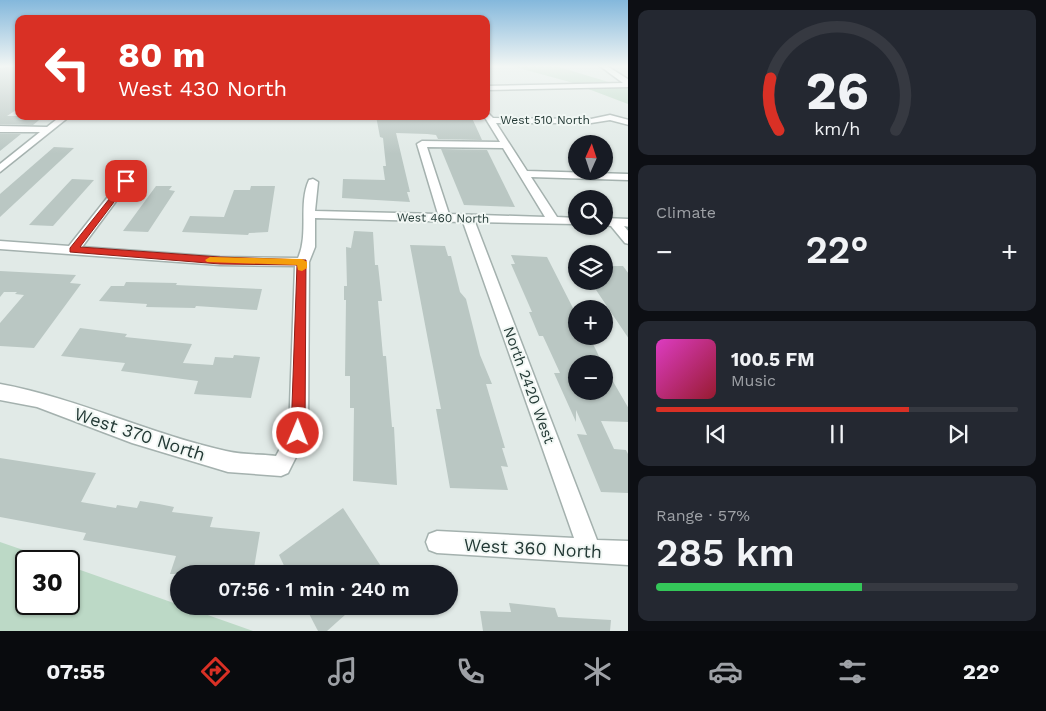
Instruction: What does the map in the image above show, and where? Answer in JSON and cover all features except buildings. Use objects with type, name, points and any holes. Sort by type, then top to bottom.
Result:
[{"type":"street","name":"West 510 North","points":[[490,116],[591,122],[610,117],[628,123]]},
{"type":"street","points":[[490,119],[553,220]]},
{"type":"street","points":[[0,169],[61,120]]},
{"type":"street","points":[[0,129],[49,130]]},
{"type":"street","points":[[445,219],[422,144],[506,145]]},
{"type":"street","points":[[524,174],[628,177]]},
{"type":"street","points":[[73,250],[126,181]]},
{"type":"street","points":[[0,245],[220,261],[302,262],[309,247],[309,214],[313,182]]},
{"type":"street","name":"West 460 North","points":[[309,214],[445,219],[568,221]]},
{"type":"street","name":"North 2420 West","points":[[468,219],[590,551]]},
{"type":"street","points":[[613,222],[628,223]]},
{"type":"street","points":[[613,226],[628,240]]},
{"type":"street","name":"West 370 North","points":[[0,392],[37,399],[132,434],[228,462],[281,466],[298,433],[302,262]]},
{"type":"street","name":"West 360 North","points":[[437,542],[628,553]]},
{"type":"green space","points":[[605,95],[628,95],[628,104]]},
{"type":"green space","points":[[0,542],[23,550],[15,550],[15,615],[80,615],[80,570],[170,602],[170,615],[208,615],[253,631],[0,631]]},
{"type":"slow traffic","points":[[210,260],[302,262],[302,268]]},
{"type":"route","points":[[126,181],[73,250],[220,261],[302,262],[298,433]]}]
